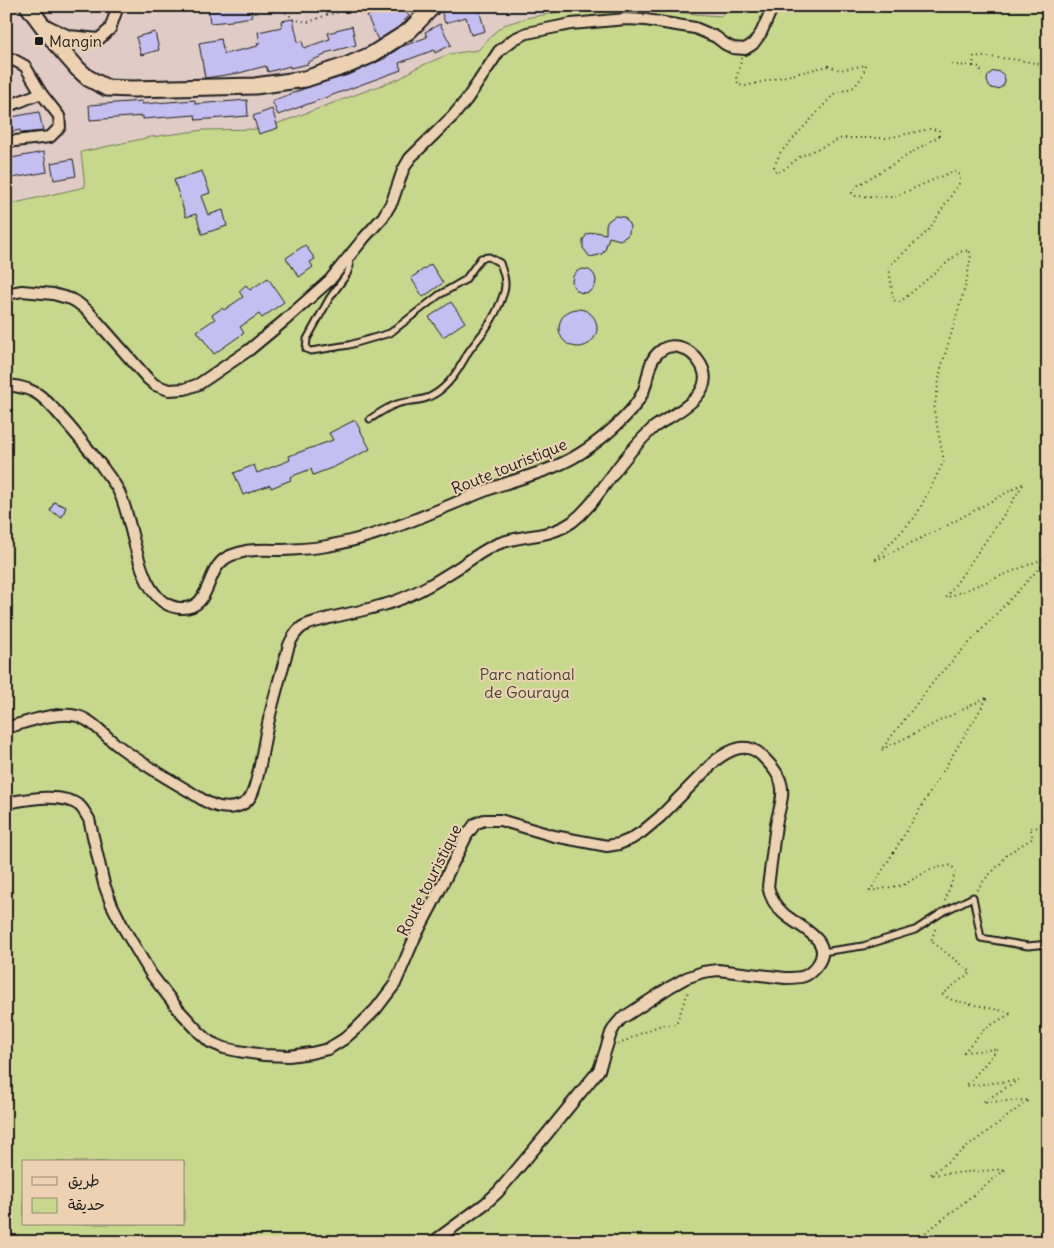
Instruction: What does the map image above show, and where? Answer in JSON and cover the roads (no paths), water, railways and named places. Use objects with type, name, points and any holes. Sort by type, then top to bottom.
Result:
[{"type":"main road","points":[[28,6],[56,44],[88,78],[107,88],[132,89],[255,86],[305,79],[348,65],[371,55],[409,31],[433,6]]},
{"type":"street","points":[[41,24],[69,36],[99,39],[110,29],[118,6]]},
{"type":"street","points":[[6,294],[22,291],[53,294],[71,299],[88,311],[155,385],[169,390],[185,389],[199,384],[249,350],[330,280],[383,218],[392,202],[402,170],[410,158],[462,104],[476,87],[499,51],[514,39],[527,33],[571,24],[626,19],[646,20],[695,28],[716,37],[732,48],[745,49],[753,44],[761,33],[773,6]]},
{"type":"street","points":[[6,60],[12,59],[25,66],[41,93],[59,116],[60,127],[50,137],[6,142]]},
{"type":"street","points":[[6,108],[41,93]]},
{"type":"street","name":"Route touristique","points":[[6,385],[26,388],[41,396],[93,454],[120,493],[128,514],[130,530],[139,562],[149,586],[169,607],[189,608],[200,602],[214,571],[219,564],[231,555],[255,550],[294,550],[344,543],[398,526],[491,489],[560,465],[582,452],[620,422],[643,392],[654,358],[664,348],[674,346],[685,350],[697,360],[705,376],[701,392],[696,398],[644,437],[633,448],[588,508],[561,528],[545,534],[509,540],[495,545],[409,596],[373,608],[314,622],[303,626],[297,631],[289,645],[273,702],[251,797],[242,804],[228,808],[214,805],[146,766],[115,744],[84,718],[76,716],[43,718],[6,728]]},
{"type":"street","name":"Route touristique","points":[[6,803],[57,798],[78,805],[84,811],[89,819],[104,884],[111,903],[151,974],[178,1009],[210,1042],[238,1051],[289,1056],[311,1053],[328,1049],[344,1039],[359,1026],[376,1009],[395,984],[415,937],[467,835],[475,824],[484,820],[500,820],[554,836],[607,846],[620,844],[636,836],[660,817],[716,760],[725,753],[740,748],[747,747],[760,754],[778,775],[782,785],[782,797],[776,823],[768,886],[770,894],[783,914],[815,936],[819,941],[822,952]]},
{"type":"street","points":[[433,1242],[498,1192],[598,1070],[610,1033],[621,1020],[670,987],[686,978],[703,972],[718,970],[785,978],[805,976],[812,972],[821,960],[822,952]]},
{"type":"lane","points":[[349,256],[350,266],[347,274],[329,299],[307,339],[306,349],[311,351],[349,345],[390,333],[439,295],[465,280],[481,258],[489,257],[500,263],[505,276],[505,291],[496,311],[462,365],[443,388],[433,396],[394,405],[370,419]]},
{"type":"lane","points":[[822,952],[863,946],[915,930],[941,913],[973,897],[981,938],[1028,946],[1048,944]]},
{"type":"place","name":"Mangin","points":[[39,41]]},
{"type":"park label","name":"Parc national de Gouraya","points":[[527,683]]}]
